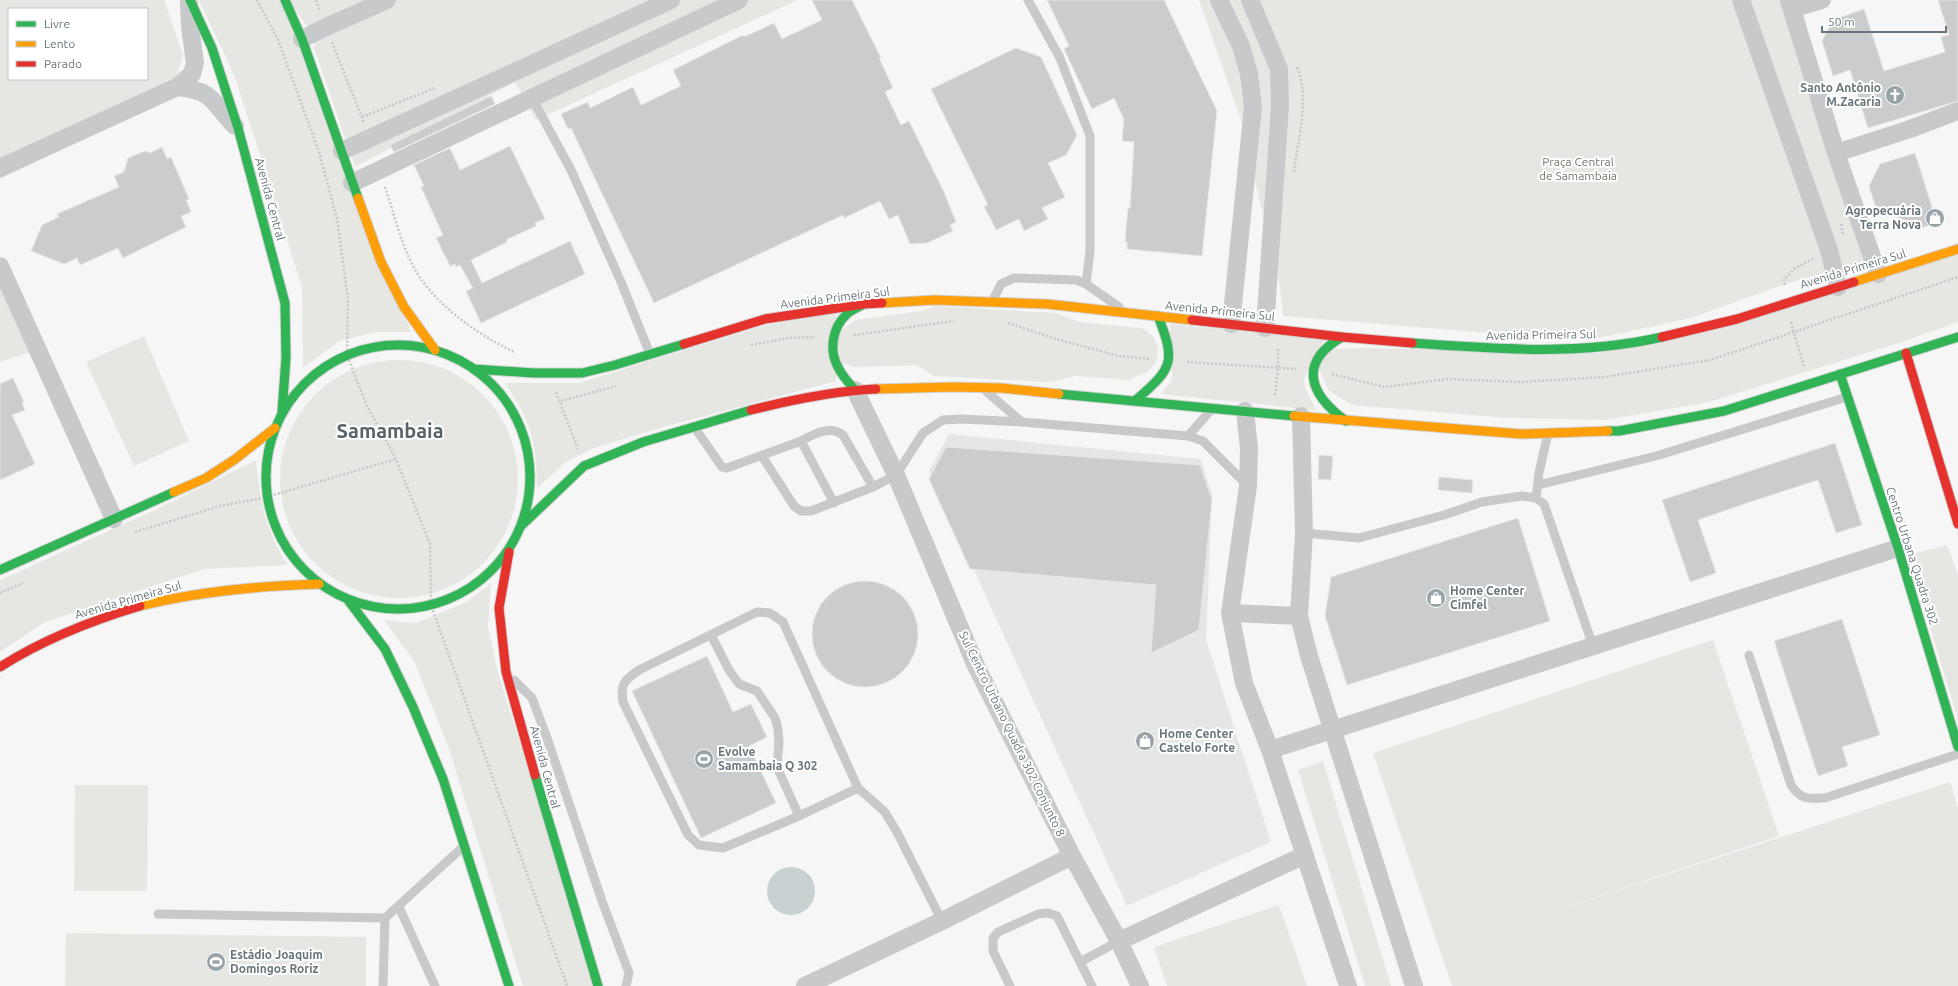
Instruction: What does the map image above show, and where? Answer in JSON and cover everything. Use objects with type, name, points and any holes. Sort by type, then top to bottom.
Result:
[{"type":"main road","name":"Avenida Central","points":[[190,0],[212,48],[238,128],[285,303],[286,358],[282,412]]},
{"type":"main road","points":[[285,0],[302,39],[381,262],[404,307],[435,350]]},
{"type":"main road","name":"Avenida Primeira Sul","points":[[474,369],[549,373],[582,373],[765,319],[864,304],[934,300],[1048,304],[1342,337],[1490,349],[1582,349],[1640,342],[1737,319],[1786,302],[1958,249]]},
{"type":"main road","points":[[855,390],[842,375],[834,362],[832,349],[838,325],[846,314],[864,304]]},
{"type":"main road","points":[[1136,400],[1163,376],[1171,361],[1168,339],[1158,316]]},
{"type":"main road","points":[[1342,337],[1322,352],[1318,357],[1314,383],[1323,402],[1346,421]]},
{"type":"main road","points":[[522,525],[584,466],[644,442],[695,428],[722,418],[786,401],[855,390],[982,388],[1136,400],[1346,421],[1486,432],[1548,433],[1619,431],[1724,411],[1958,337]]},
{"type":"main road","points":[[391,345],[435,350],[456,358],[474,369],[506,399],[525,439],[531,482],[522,525],[509,550],[483,578],[462,594],[431,605],[389,609],[348,600],[319,584],[294,560],[276,530],[267,497],[266,462],[275,428],[282,412],[310,378],[347,355],[391,345]]},
{"type":"main road","points":[[1906,353],[1958,524]]},
{"type":"main road","name":"Centro Urbana Quadra 302","points":[[1840,374],[1898,548],[1958,747]]},
{"type":"main road","points":[[0,570],[206,478],[234,460],[275,428]]},
{"type":"main road","name":"Avenida Central","points":[[509,550],[499,608],[506,672],[549,826],[598,986]]},
{"type":"main road","name":"Avenida Primeira Sul","points":[[0,667],[17,655],[75,627],[169,598],[231,589],[319,584]]},
{"type":"main road","points":[[348,600],[385,650],[413,707],[443,779],[509,986]]},
{"type":"street","points":[[0,168],[178,87],[192,74],[195,63],[190,26],[190,0]]},
{"type":"street","points":[[302,39],[387,0]]},
{"type":"street","points":[[342,151],[671,0]]},
{"type":"street","points":[[352,183],[739,0]]},
{"type":"street","points":[[1219,0],[1241,46],[1250,74],[1253,107],[1231,324]]},
{"type":"street","points":[[1250,0],[1279,69],[1280,106],[1265,328]]},
{"type":"street","points":[[1741,0],[1829,250],[1838,287]]},
{"type":"street","points":[[1822,0],[1790,5],[1836,153],[1878,274]]},
{"type":"street","points":[[178,87],[195,89],[209,96],[238,128]]},
{"type":"street","points":[[1836,153],[1910,129],[1958,111]]},
{"type":"street","points":[[0,266],[114,519]]},
{"type":"street","name":"Sul Centro Urbano Quadra 302 Conjunto 8","points":[[855,390],[896,475],[976,666],[1072,856],[1119,941],[1140,986]]},
{"type":"street","points":[[1245,411],[1249,448],[1248,486],[1230,613],[1244,683],[1270,750],[1348,986]]},
{"type":"street","points":[[1301,416],[1304,533],[1299,616],[1309,656],[1414,986]]},
{"type":"street","points":[[1270,750],[1898,548]]},
{"type":"street","points":[[1230,613],[1299,616]]},
{"type":"street","points":[[1119,941],[1305,855]]},
{"type":"street","points":[[805,986],[942,921],[1072,856]]},
{"type":"lane","points":[[1028,0],[1060,58],[1090,136],[1090,251],[1086,284]]},
{"type":"lane","points":[[532,98],[571,170],[622,282],[650,354]]},
{"type":"lane","points":[[992,302],[1001,284],[1014,278],[1076,280],[1086,284],[1126,312]]},
{"type":"lane","points":[[982,388],[1022,422]]},
{"type":"lane","points":[[1538,485],[1656,456],[1848,398]]},
{"type":"lane","points":[[1188,436],[1213,408]]},
{"type":"lane","points":[[762,456],[794,506],[801,511],[811,511],[834,503],[873,487],[896,475],[923,432],[942,420],[962,419],[1022,422],[1188,436],[1202,441],[1248,486]]},
{"type":"lane","points":[[695,428],[725,468],[801,441],[818,432],[837,431],[843,435],[873,487]]},
{"type":"lane","points":[[1536,498],[1548,433]]},
{"type":"lane","points":[[801,441],[834,503]]},
{"type":"lane","points":[[1304,533],[1360,538],[1444,515],[1482,502],[1522,496],[1536,498],[1544,504],[1593,646]]},
{"type":"lane","points":[[858,788],[799,816],[723,848],[699,845],[688,835],[623,702],[621,691],[624,680],[639,670],[711,636],[757,612],[770,613],[783,622],[858,788],[885,812],[895,828],[942,921]]},
{"type":"lane","points":[[711,636],[729,670],[739,684],[757,691],[775,718],[778,729],[779,743],[777,768],[799,816]]},
{"type":"lane","points":[[1749,655],[1791,785],[1802,797],[1810,799],[1825,798],[1958,754]]},
{"type":"lane","points":[[506,672],[532,698],[629,974],[626,986]]},
{"type":"lane","points":[[158,914],[385,918],[399,908],[464,846]]},
{"type":"lane","points":[[399,908],[435,986]]},
{"type":"lane","points":[[1010,986],[993,951],[993,938],[998,932],[1038,914],[1048,913],[1057,916],[1092,986]]},
{"type":"lane","points":[[383,986],[385,918]]},
{"type":"lane","points":[[1080,962],[1119,941]]},
{"type":"path","points":[[257,0],[278,40],[298,90],[319,152],[337,220],[348,299],[347,355],[366,404],[396,459],[430,544],[431,605],[567,986]]},
{"type":"path","points":[[316,0],[369,139]]},
{"type":"path","points":[[379,170],[408,255],[419,276],[447,309],[497,343],[516,353]]},
{"type":"path","points":[[1002,320],[1056,339],[1119,356],[1171,361],[1315,370],[1385,387],[1448,379],[1520,382],[1604,378],[1710,360],[1958,277]]},
{"type":"path","points":[[1786,302],[1793,331],[1810,383]]},
{"type":"path","points":[[746,346],[788,338],[834,337],[962,320]]},
{"type":"path","points":[[549,373],[584,466]]},
{"type":"path","points":[[560,401],[618,386]]},
{"type":"path","points":[[127,535],[220,506],[267,497],[396,459]]},
{"type":"path","points":[[0,594],[29,580]]},
{"type":"shaded area","name":"Home Center Castelo Forte","points":[[949,434],[1201,459],[1212,494],[1206,640],[1271,842],[1127,906],[929,471]]},
{"type":"shaded area","points":[[786,867],[796,867],[808,874],[815,886],[815,896],[808,908],[796,915],[786,915],[778,911],[771,904],[767,896],[767,886],[771,878],[778,871]]},
{"type":"green space","points":[[0,0],[164,0],[183,55],[172,95],[0,179]]},
{"type":"green space","points":[[199,0],[280,0],[411,332],[376,332],[339,341],[303,368],[302,287],[235,77]]},
{"type":"green space","points":[[289,0],[798,0],[536,120],[515,82],[355,167],[314,48],[316,40]]},
{"type":"green space","name":"Praça Central de Samambaia","points":[[1199,0],[1791,0],[1868,261],[1785,284],[1691,318],[1594,339],[1489,333],[1283,316],[1280,287],[1240,117]]},
{"type":"green space","points":[[1958,251],[1958,322],[1905,341],[1709,402],[1605,420],[1507,418],[1352,405],[1328,390],[1319,367],[1328,349],[1362,348],[1598,353]]},
{"type":"green space","points":[[0,279],[34,351],[0,362]]},
{"type":"green space","points":[[936,306],[1056,313],[1079,322],[1142,328],[1154,337],[1158,349],[1156,363],[1147,372],[1128,380],[1075,376],[1049,382],[934,376],[917,365],[853,367],[840,362],[837,333],[856,320],[921,311]]},
{"type":"green space","points":[[836,313],[836,381],[663,427],[594,448],[566,462],[537,488],[536,458],[531,433],[521,409],[505,383],[579,383],[766,325]]},
{"type":"green space","points":[[1170,324],[1324,340],[1304,379],[1305,388],[1316,410],[1161,394],[1172,380]]},
{"type":"green space","points":[[144,336],[189,441],[134,466],[86,362]]},
{"type":"green space","points":[[387,360],[411,360],[434,365],[455,374],[475,387],[491,403],[504,423],[513,444],[518,467],[516,502],[509,525],[491,555],[475,571],[455,584],[434,593],[411,598],[387,598],[364,593],[343,584],[323,571],[307,555],[294,535],[285,514],[280,491],[280,467],[285,444],[294,423],[307,403],[323,387],[343,374],[364,365]]},
{"type":"green space","points":[[256,460],[259,488],[265,515],[274,541],[288,565],[204,569],[45,622],[0,652],[0,580],[155,510]]},
{"type":"green space","points":[[1947,545],[1958,574],[1958,720],[1908,555]]},
{"type":"green space","points":[[491,583],[488,627],[498,673],[595,986],[523,986],[448,746],[414,661],[384,620],[416,623],[467,602]]},
{"type":"green space","points":[[1713,640],[1779,836],[1540,916],[1950,782],[1958,808],[1958,986],[1452,986],[1373,753]]},
{"type":"green space","points":[[1323,761],[1391,986],[1365,986],[1298,770]]},
{"type":"green space","points":[[75,785],[148,785],[147,891],[74,891]]},
{"type":"green space","points":[[1279,905],[1307,986],[1167,986],[1154,947]]},
{"type":"green space","name":"Estádio Joaquim Domingos Roriz","points":[[66,933],[366,937],[366,986],[65,986]]},
{"type":"building","points":[[812,0],[852,0],[881,58],[879,58],[893,88],[885,92],[901,125],[909,121],[944,192],[956,222],[950,225],[953,231],[927,243],[910,244],[898,215],[889,219],[880,201],[844,218],[843,215],[654,303],[571,128],[568,129],[561,114],[588,102],[590,108],[633,87],[641,105],[681,86],[673,70],[743,35],[744,37],[774,23],[782,39],[822,20]]},
{"type":"building","points":[[1047,0],[1164,0],[1217,111],[1202,256],[1127,249],[1127,242],[1125,242],[1128,208],[1130,208],[1134,142],[1122,141],[1124,119],[1114,98],[1092,109],[1064,49],[1069,46]]},
{"type":"building","points":[[1938,0],[1958,0],[1958,101],[1868,128],[1850,70],[1833,76],[1822,41],[1833,20],[1864,9],[1884,71],[1945,52],[1941,37],[1949,35]]},
{"type":"building","points":[[1016,48],[1041,57],[1077,135],[1066,155],[1048,163],[1065,197],[1042,208],[1048,219],[1024,231],[1019,219],[996,230],[984,206],[988,205],[931,89]]},
{"type":"building","points":[[491,96],[495,104],[394,152],[390,145]]},
{"type":"building","points":[[510,146],[545,219],[535,223],[536,226],[506,240],[507,242],[471,260],[482,283],[570,241],[585,274],[481,323],[466,291],[473,288],[460,265],[456,267],[455,264],[450,266],[436,238],[443,235],[421,187],[424,186],[414,165],[450,148],[460,170]]},
{"type":"building","points":[[162,147],[167,159],[171,157],[189,199],[186,200],[191,212],[181,216],[186,227],[123,258],[118,248],[80,265],[77,258],[64,264],[31,251],[42,225],[59,217],[57,214],[119,187],[114,176],[124,172],[128,158],[145,151],[150,153]]},
{"type":"building","points":[[1915,153],[1937,223],[1921,228],[1876,208],[1869,186],[1880,164]]},
{"type":"building","points":[[13,378],[24,402],[22,403],[25,410],[12,415],[35,464],[0,480],[0,384]]},
{"type":"building","points":[[1835,443],[1862,525],[1836,533],[1818,480],[1747,503],[1698,520],[1716,573],[1690,582],[1662,500]]},
{"type":"building","points":[[946,447],[1200,465],[1212,500],[1199,630],[1151,653],[1156,585],[970,569],[929,479]]},
{"type":"building","points":[[1319,455],[1333,456],[1331,480],[1318,479]]},
{"type":"building","points":[[1439,477],[1473,480],[1472,493],[1438,490]]},
{"type":"building","points":[[1518,518],[1550,621],[1347,685],[1325,616],[1331,577]]},
{"type":"building","points":[[865,581],[885,585],[903,596],[914,614],[918,634],[914,654],[903,672],[885,683],[865,687],[845,683],[827,672],[816,654],[812,634],[816,614],[827,596],[845,585]]},
{"type":"building","points":[[1842,619],[1880,735],[1842,747],[1848,766],[1818,776],[1774,641]]},
{"type":"building","points":[[707,656],[733,712],[751,704],[767,737],[749,746],[776,803],[701,838],[632,691]]},
{"type":"traffic: fast","points":[[190,0],[212,48],[238,128],[285,303],[286,358],[282,412]]},
{"type":"traffic: fast","points":[[285,0],[302,39],[358,198]]},
{"type":"traffic: fast","points":[[855,390],[835,361],[833,354],[833,340],[841,320],[849,312],[862,305]]},
{"type":"traffic: fast","points":[[1136,400],[1158,380],[1168,363],[1169,354],[1167,344],[1158,316]]},
{"type":"traffic: fast","points":[[1342,337],[1328,347],[1319,357],[1314,368],[1314,379],[1317,390],[1324,401],[1346,421]]},
{"type":"traffic: fast","points":[[1412,343],[1506,349],[1569,349],[1600,347],[1662,337]]},
{"type":"traffic: fast","points":[[1608,431],[1619,431],[1724,411],[1958,337]]},
{"type":"traffic: fast","points":[[474,369],[534,373],[582,373],[615,365],[684,344]]},
{"type":"traffic: fast","points":[[398,345],[424,348],[448,355],[482,375],[500,393],[520,427],[527,451],[530,477],[527,503],[520,527],[500,561],[482,579],[448,599],[424,606],[398,609],[372,606],[348,599],[314,579],[296,561],[276,527],[269,503],[266,477],[269,451],[276,427],[296,393],[314,375],[348,355],[372,348],[398,345]]},
{"type":"traffic: fast","points":[[1840,374],[1898,548],[1958,747]]},
{"type":"traffic: fast","points":[[1059,394],[1294,416]]},
{"type":"traffic: fast","points":[[522,525],[584,466],[643,442],[751,410]]},
{"type":"traffic: fast","points":[[0,570],[174,492]]},
{"type":"traffic: fast","points":[[348,600],[385,649],[413,707],[443,779],[509,986]]},
{"type":"traffic: fast","points":[[535,775],[598,986]]},
{"type":"traffic: slow","points":[[358,198],[381,262],[404,307],[435,350]]},
{"type":"traffic: slow","points":[[1854,282],[1958,249]]},
{"type":"traffic: slow","points":[[882,303],[934,300],[1047,304],[1192,320]]},
{"type":"traffic: slow","points":[[876,389],[953,387],[1001,388],[1059,394]]},
{"type":"traffic: slow","points":[[1294,416],[1521,434],[1608,431]]},
{"type":"traffic: slow","points":[[174,492],[206,478],[234,460],[275,428]]},
{"type":"traffic: slow","points":[[140,606],[229,590],[319,584]]},
{"type":"traffic: jam","points":[[1662,337],[1737,319],[1854,282]]},
{"type":"traffic: jam","points":[[684,344],[765,319],[864,304],[882,303]]},
{"type":"traffic: jam","points":[[1192,320],[1342,337],[1412,343]]},
{"type":"traffic: jam","points":[[1906,353],[1958,524]]},
{"type":"traffic: jam","points":[[751,410],[812,396],[876,389]]},
{"type":"traffic: jam","points":[[509,552],[499,608],[506,672],[535,775]]},
{"type":"traffic: jam","points":[[0,667],[50,639],[103,618],[140,606]]},
{"type":"place","name":"Santo Antônio M.Zacaria","points":[[1895,95]]},
{"type":"place","name":"Agropecuária Terra Nova","points":[[1935,218]]},
{"type":"place","name":"Home Center Cimfel","points":[[1436,598]]},
{"type":"place","name":"Home Center Castelo Forte","points":[[1145,741]]},
{"type":"place","name":"Evolve Samambaia Q 302","points":[[704,759]]},
{"type":"place","name":"Estádio Joaquim Domingos Roriz","points":[[216,962]]},
{"type":"district","name":"Samambaia","points":[[390,431]]}]
